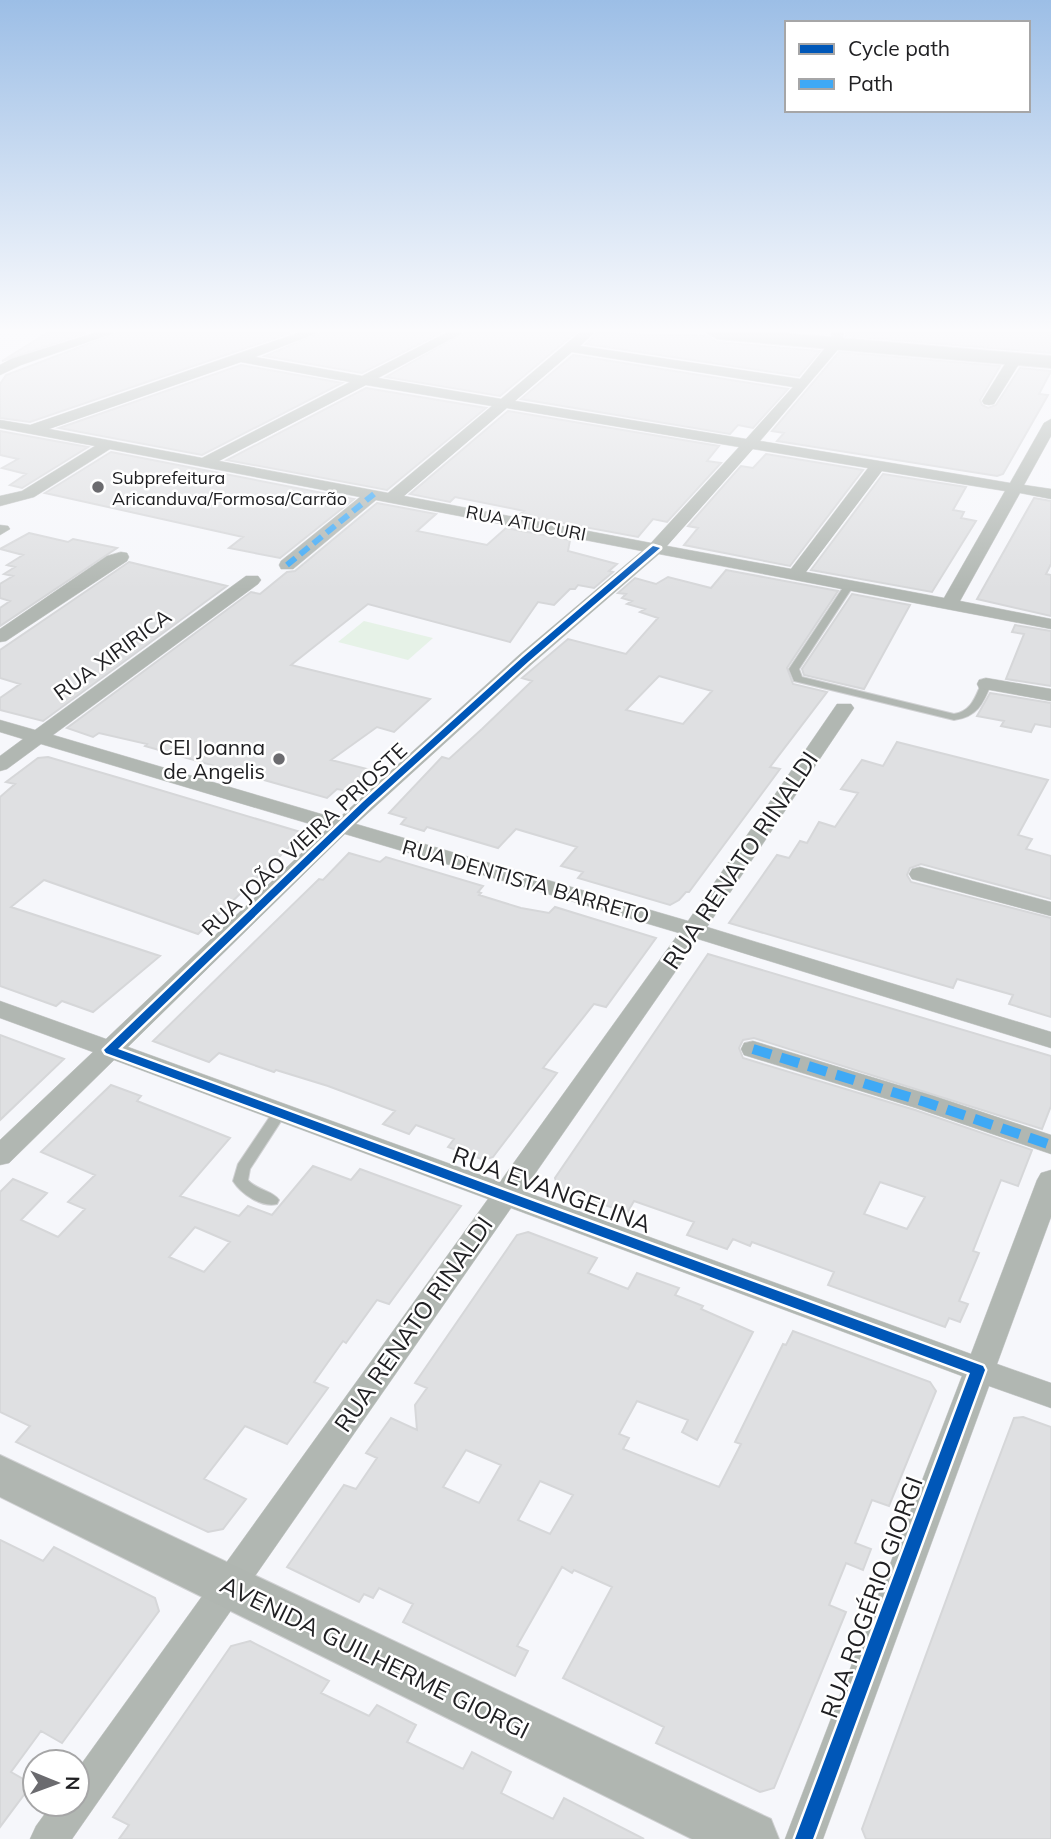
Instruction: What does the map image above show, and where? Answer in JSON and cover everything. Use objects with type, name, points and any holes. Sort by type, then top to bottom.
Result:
[{"type":"street","points":[[32,430],[64,419]]},
{"type":"street","points":[[205,462],[288,419]]},
{"type":"street","points":[[392,498],[486,419]]},
{"type":"street","points":[[596,419],[1051,494]]},
{"type":"street","name":"RUA JOÃO VIEIRA PRIOSTE","points":[[0,1156],[342,826],[526,659],[656,548],[773,419]]},
{"type":"street","points":[[950,604],[1051,423]]},
{"type":"street","name":"RUA ATUCURI","points":[[3,427],[109,443],[1051,624]]},
{"type":"street","points":[[0,501],[28,494],[109,443]]},
{"type":"street","points":[[795,575],[878,466]]},
{"type":"street","points":[[287,565],[374,494]]},
{"type":"street","points":[[3,632],[121,557]]},
{"type":"street","name":"RUA XIRIRICA","points":[[0,765],[252,580]]},
{"type":"street","points":[[986,684],[1051,695]]},
{"type":"street","name":"RUA RENATO RINALDI","points":[[91,1781],[693,930],[844,708]]},
{"type":"street","name":"RUA DENTISTA BARRETO","points":[[0,726],[693,930],[1051,1040]]},
{"type":"street","points":[[920,874],[1051,909]]},
{"type":"street","name":"RUA EVANGELINA","points":[[0,1009],[1051,1396]]},
{"type":"street","points":[[752,1049],[925,1102],[1051,1145]]},
{"type":"street","name":"RUA ROGÉRIO GIORGI","points":[[804,1839],[978,1370],[1049,1192]]},
{"type":"street","name":"AVENIDA GUILHERME GIORGI","points":[[0,1475],[751,1839]]},
{"type":"street","name":"RUA RENATO RINALDI","points":[[49,1839],[64,1818]]},
{"type":"lane","points":[[849,585],[794,669],[801,681],[954,717],[969,715],[974,710],[986,684]]},
{"type":"lane","points":[[272,1200],[248,1190],[240,1181],[243,1168],[280,1112]]},
{"type":"shaded area","points":[[364,621],[433,638],[408,660],[338,642]]},
{"type":"building","points":[[6,419],[39,419],[30,422]]},
{"type":"building","points":[[86,419],[272,419],[202,455],[59,428]]},
{"type":"building","points":[[307,419],[473,419],[387,490],[227,460]]},
{"type":"building","points":[[499,419],[555,419],[719,446],[707,461],[721,463],[667,522],[653,519],[638,537],[519,515],[524,511],[455,497],[450,502],[410,494]]},
{"type":"building","points":[[639,419],[761,419],[753,428],[738,425],[730,434]]},
{"type":"building","points":[[782,419],[1034,419],[1003,474],[997,476],[777,441],[784,433],[772,431]]},
{"type":"building","points":[[0,431],[88,447],[22,488],[10,485],[26,474],[2,468],[18,459],[0,455]]},
{"type":"building","points":[[111,452],[354,499],[280,558],[229,548],[243,537],[45,493]]},
{"type":"building","points":[[766,454],[863,470],[790,566],[684,545],[698,528],[688,526],[741,466],[753,468]]},
{"type":"building","points":[[883,474],[966,487],[953,510],[964,512],[961,518],[976,521],[932,592],[811,570]]},
{"type":"building","points":[[1034,498],[1051,501],[1051,564],[1046,574],[1051,575],[1051,616],[977,599]]},
{"type":"building","points":[[377,503],[436,514],[417,531],[487,545],[506,528],[570,540],[568,551],[617,564],[609,571],[613,572],[594,588],[578,585],[554,605],[538,602],[510,642],[368,604],[291,665],[430,699],[394,732],[377,727],[331,760],[371,770],[348,791],[337,789],[327,798],[145,746],[147,744],[99,733],[93,737],[67,728],[251,592],[260,594],[287,572],[295,571]]},
{"type":"building","points":[[29,533],[68,542],[73,539],[117,548],[0,626],[0,608],[10,601],[0,598],[0,584],[13,576],[4,574],[15,567],[7,565],[23,555],[0,549]]},
{"type":"building","points":[[129,562],[227,586],[43,721],[0,710],[0,698],[20,684],[0,678],[0,650]]},
{"type":"building","points":[[726,570],[838,591],[787,668],[793,684],[827,692],[770,767],[780,769],[689,892],[679,900],[670,905],[578,878],[583,872],[561,866],[577,847],[516,829],[498,848],[427,827],[424,831],[401,824],[406,818],[389,813],[442,757],[449,759],[532,681],[522,678],[568,639],[626,654],[658,618],[640,612],[645,609],[627,604],[632,601],[622,598],[626,594],[618,593],[635,578],[656,584],[668,577],[711,588]],"holes":[[[659,676],[712,691],[683,724],[626,710]]]},
{"type":"building","points":[[852,594],[910,605],[864,689],[804,675],[802,669]]},
{"type":"building","points":[[1015,625],[1051,631],[1051,686],[1006,679],[1024,634],[1012,632]]},
{"type":"building","points":[[990,693],[1051,703],[1051,727],[1035,724],[1031,732],[1001,726],[1004,721],[977,716]]},
{"type":"building","points":[[897,742],[1048,780],[1018,835],[1032,839],[1026,849],[1051,856],[1051,899],[921,864],[910,868],[907,875],[911,882],[1051,918],[1051,1017],[1009,1004],[1013,995],[957,979],[953,988],[729,923],[777,855],[789,858],[800,841],[807,843],[819,822],[835,827],[858,793],[841,789],[862,760],[883,766]]},
{"type":"building","points":[[48,757],[304,833],[198,934],[44,880],[11,907],[160,956],[93,1012],[62,1001],[56,1006],[0,986],[0,797],[15,784],[6,782],[38,758]]},
{"type":"building","points":[[349,853],[380,862],[386,857],[483,886],[478,892],[481,893],[479,895],[521,908],[549,913],[555,907],[656,938],[606,1007],[594,1004],[543,1068],[557,1073],[493,1157],[484,1160],[448,1147],[454,1139],[416,1125],[409,1134],[383,1124],[395,1111],[328,1086],[276,1070],[274,1072],[219,1053],[209,1062],[153,1041]]},
{"type":"building","points":[[708,954],[1051,1056],[1051,1106],[1042,1129],[754,1038],[743,1040],[739,1048],[743,1058],[915,1110],[1032,1150],[1018,1186],[1001,1180],[973,1251],[979,1253],[959,1301],[968,1304],[960,1322],[949,1318],[945,1327],[828,1285],[834,1272],[752,1242],[750,1246],[733,1239],[727,1249],[687,1235],[694,1222],[634,1201],[627,1213],[558,1188],[555,1178]],"holes":[[[880,1182],[925,1197],[907,1229],[864,1214]]]},
{"type":"building","points":[[0,1035],[64,1059],[0,1120]]},
{"type":"building","points":[[111,1085],[141,1096],[137,1101],[230,1138],[180,1196],[239,1216],[248,1206],[272,1215],[313,1166],[351,1180],[360,1169],[461,1206],[389,1304],[377,1300],[346,1343],[343,1341],[314,1382],[328,1388],[287,1444],[245,1426],[204,1479],[246,1499],[223,1529],[208,1532],[16,1442],[30,1426],[0,1412],[0,1192],[13,1179],[47,1193],[21,1220],[58,1237],[85,1209],[68,1202],[95,1175],[41,1152]],"holes":[[[195,1227],[230,1242],[204,1272],[169,1257]]]},
{"type":"building","points":[[528,1232],[597,1258],[588,1273],[628,1289],[637,1273],[679,1288],[675,1295],[753,1332],[697,1440],[682,1432],[688,1420],[637,1401],[619,1434],[629,1438],[623,1449],[719,1487],[741,1444],[735,1442],[783,1344],[786,1345],[793,1331],[930,1382],[936,1391],[889,1506],[872,1500],[855,1543],[871,1549],[863,1570],[846,1563],[829,1605],[846,1612],[774,1788],[760,1792],[656,1743],[664,1727],[563,1678],[612,1587],[562,1567],[517,1646],[528,1651],[515,1676],[403,1622],[413,1604],[379,1588],[373,1598],[364,1594],[359,1602],[287,1567],[344,1485],[356,1489],[377,1458],[366,1453],[391,1418],[417,1430],[415,1405],[427,1388],[415,1383],[517,1235]],"holes":[[[466,1450],[501,1465],[479,1503],[443,1487]],[[540,1481],[573,1495],[550,1534],[518,1520]]]},
{"type":"building","points":[[1023,1417],[1051,1427],[1051,1839],[866,1839],[862,1829],[980,1508],[1014,1418]]},
{"type":"building","points":[[0,1540],[43,1561],[54,1547],[155,1598],[159,1611],[62,1743],[41,1731],[29,1748],[21,1748],[21,1758],[11,1772],[21,1778],[21,1799],[0,1827]]},
{"type":"building","points":[[250,1641],[329,1681],[321,1693],[369,1716],[377,1705],[416,1725],[407,1742],[463,1769],[472,1752],[511,1772],[501,1793],[553,1819],[564,1798],[644,1839],[119,1839],[129,1825],[113,1817],[231,1646]]},
{"type":"marked path","points":[[287,565],[374,494]]},
{"type":"marked path","points":[[753,1049],[925,1102],[1051,1145]]},
{"type":"cycle path","points":[[656,548],[526,659],[366,804],[110,1050],[978,1370],[804,1839]]},
{"type":"place","name":"Subprefeitura Aricanduva/Formosa/Carrão","points":[[98,487]]},
{"type":"place","name":"CEI Joanna de Angelis","points":[[279,759]]}]
